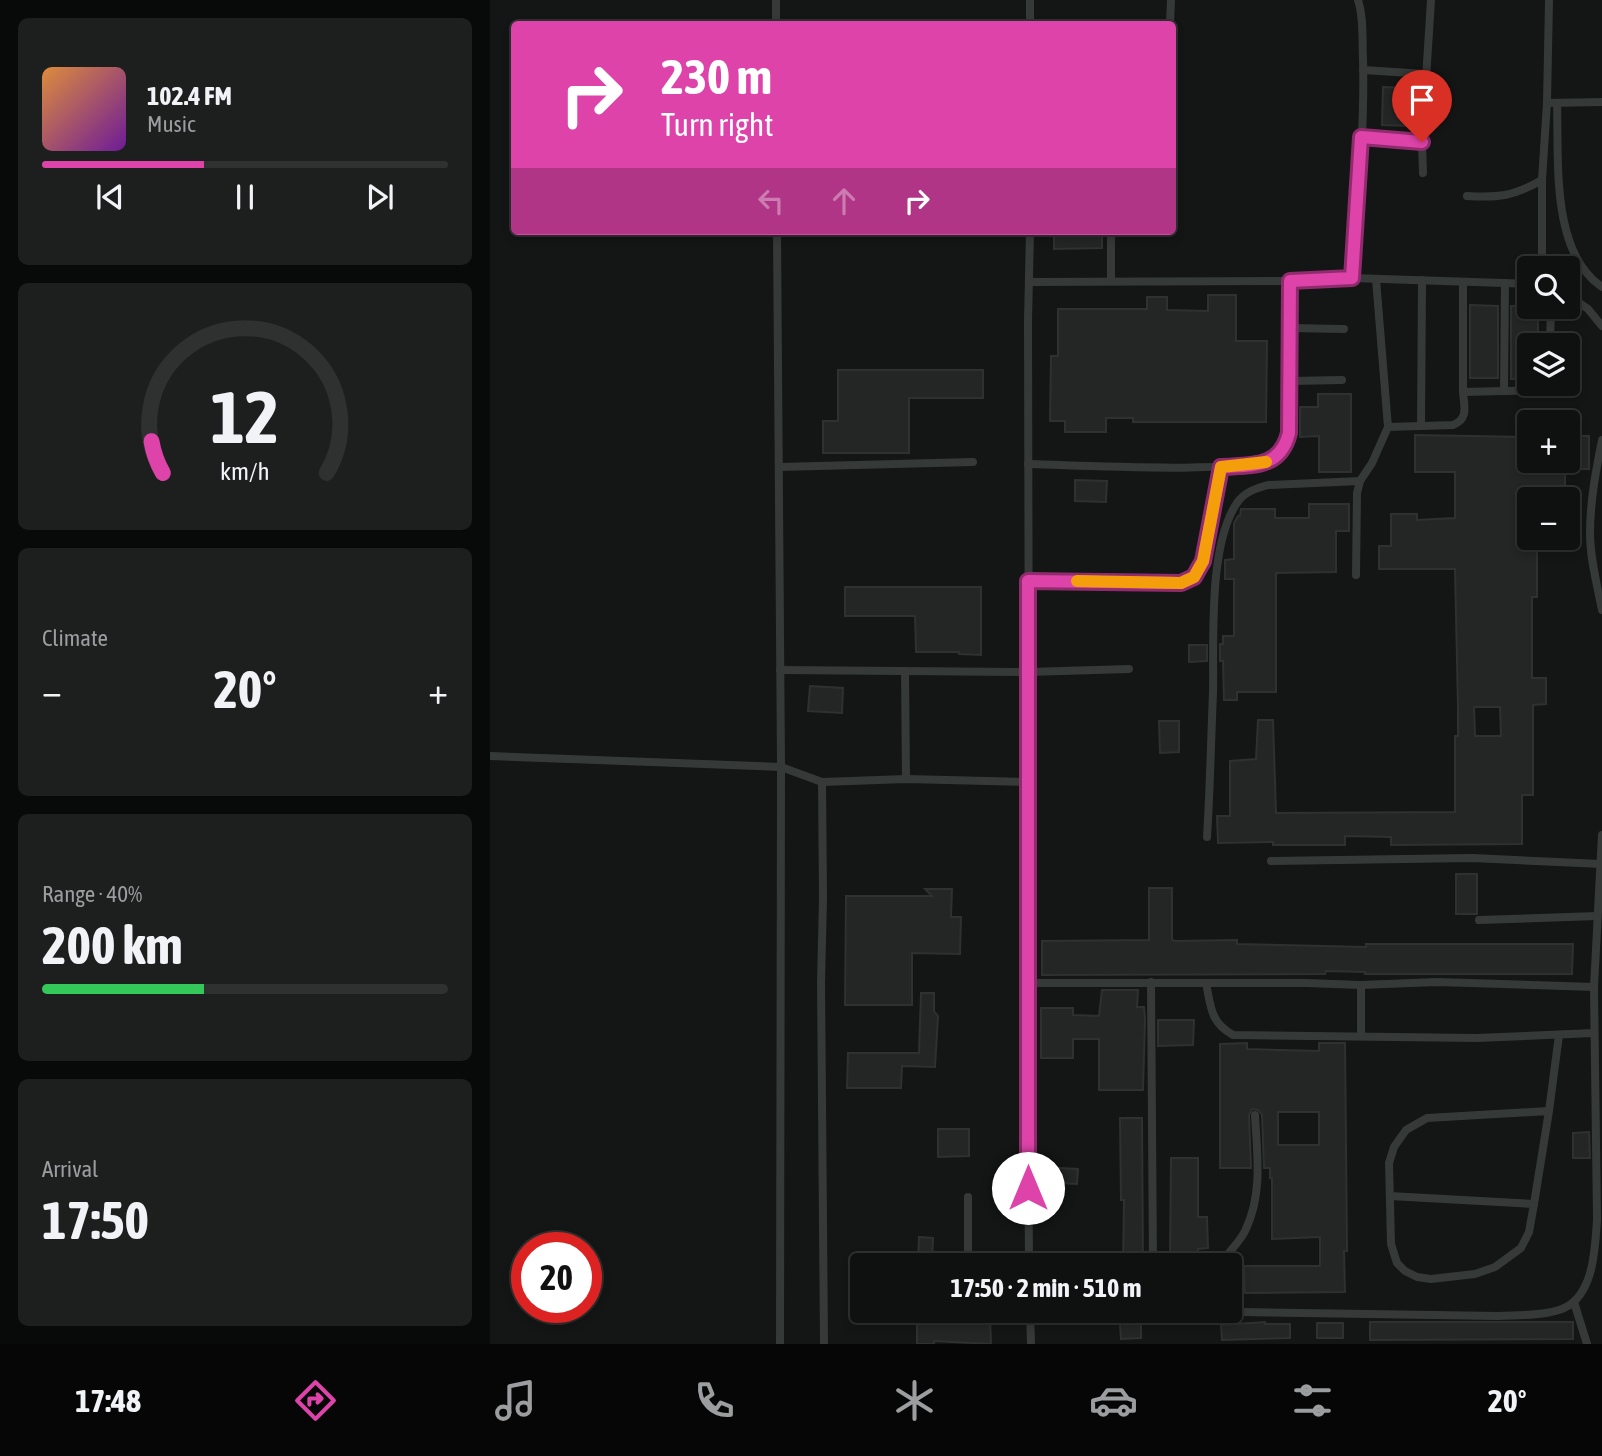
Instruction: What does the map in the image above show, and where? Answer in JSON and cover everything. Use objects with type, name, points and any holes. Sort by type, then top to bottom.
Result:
[{"type":"lane","points":[[776,0],[776,21]]},
{"type":"lane","points":[[1030,0],[1030,21]]},
{"type":"lane","points":[[1170,21],[1171,0]]},
{"type":"lane","points":[[1352,278],[1363,69],[1362,11],[1358,0]]},
{"type":"lane","points":[[1423,173],[1422,142],[1432,0]]},
{"type":"lane","points":[[1542,256],[1549,0]]},
{"type":"lane","points":[[1363,69],[1426,74]]},
{"type":"lane","points":[[1547,103],[1602,102]]},
{"type":"lane","points":[[1557,103],[1560,192],[1566,231],[1579,263],[1592,281],[1602,287]]},
{"type":"lane","points":[[1361,137],[1422,142]]},
{"type":"lane","points":[[1467,195],[1511,195],[1542,180]]},
{"type":"lane","points":[[777,235],[781,766],[780,1344]]},
{"type":"lane","points":[[1029,1253],[1027,983],[1030,235]]},
{"type":"lane","points":[[1111,235],[1111,281]]},
{"type":"lane","points":[[1030,282],[1290,281],[1352,278],[1517,283]]},
{"type":"lane","points":[[1356,575],[1360,481],[1372,463],[1388,427],[1376,279]]},
{"type":"lane","points":[[1421,426],[1422,280]]},
{"type":"lane","points":[[1028,464],[1221,467],[1264,463],[1278,457],[1286,447],[1289,433],[1290,281]]},
{"type":"lane","points":[[1388,427],[1453,425],[1464,418],[1463,282]]},
{"type":"lane","points":[[1504,391],[1505,283]]},
{"type":"lane","points":[[1580,303],[1602,326]]},
{"type":"lane","points":[[1588,309],[1602,309]]},
{"type":"lane","points":[[1290,328],[1344,329]]},
{"type":"lane","points":[[1290,381],[1342,380]]},
{"type":"lane","points":[[1463,392],[1517,391]]},
{"type":"lane","points":[[1602,440],[1590,533],[1592,564],[1602,610]]},
{"type":"lane","points":[[779,467],[973,462]]},
{"type":"lane","points":[[1028,581],[1181,583],[1188,580],[1200,570],[1203,561],[1221,467]]},
{"type":"lane","points":[[1207,837],[1214,590],[1222,540],[1233,510],[1244,495],[1268,485],[1360,481]]},
{"type":"lane","points":[[780,670],[1029,672],[1129,669]]},
{"type":"lane","points":[[905,671],[906,779]]},
{"type":"lane","points":[[490,756],[781,766],[822,782],[906,779],[1029,782]]},
{"type":"lane","points":[[822,782],[824,1344]]},
{"type":"lane","points":[[1242,1311],[1498,1316],[1546,1313],[1561,1310],[1574,1302],[1590,1272],[1597,1219],[1594,987],[1598,970],[1597,916],[1602,835]]},
{"type":"lane","points":[[1271,861],[1472,858],[1601,864]]},
{"type":"lane","points":[[1479,920],[1597,916]]},
{"type":"lane","points":[[1151,982],[1153,1253]]},
{"type":"lane","points":[[1027,983],[1306,982],[1361,985],[1437,982],[1594,987]]},
{"type":"lane","points":[[1206,983],[1214,1018],[1221,1028],[1233,1035],[1476,1038],[1594,1033]]},
{"type":"lane","points":[[1361,985],[1361,1036]]},
{"type":"lane","points":[[1549,1111],[1427,1118],[1406,1130],[1394,1147],[1390,1163],[1391,1244],[1397,1263],[1405,1271],[1417,1277],[1431,1279],[1475,1274],[1495,1267],[1521,1248],[1529,1232],[1534,1204],[1549,1111],[1559,1035]]},
{"type":"lane","points":[[1230,1253],[1245,1232],[1256,1203],[1258,1175],[1255,1115]]},
{"type":"lane","points":[[1390,1196],[1534,1204]]},
{"type":"lane","points":[[968,1197],[968,1253]]},
{"type":"lane","points":[[1574,1302],[1587,1344]]},
{"type":"lane","points":[[1030,1323],[1031,1344]]},
{"type":"building","points":[[1383,87],[1413,88],[1411,126],[1382,125]]},
{"type":"building","points":[[1054,235],[1102,235],[1102,248],[1054,249]]},
{"type":"building","points":[[1208,295],[1236,295],[1236,341],[1267,341],[1266,422],[1133,422],[1133,418],[1106,418],[1106,432],[1065,432],[1065,421],[1050,421],[1051,356],[1058,356],[1058,309],[1147,309],[1147,297],[1167,297],[1167,310],[1208,311]]},
{"type":"building","points":[[1470,305],[1498,306],[1498,378],[1470,378]]},
{"type":"building","points":[[1511,306],[1517,306],[1517,319],[1538,319],[1538,333],[1517,333],[1517,379],[1511,379]]},
{"type":"building","points":[[838,370],[983,370],[983,398],[909,398],[909,453],[823,453],[823,421],[838,421]]},
{"type":"building","points":[[1318,394],[1351,394],[1351,472],[1319,472],[1319,436],[1300,437],[1300,407],[1318,407]]},
{"type":"building","points":[[1415,435],[1517,437],[1517,473],[1565,473],[1565,487],[1517,487],[1517,550],[1537,550],[1537,597],[1532,597],[1532,678],[1546,678],[1546,704],[1533,705],[1533,795],[1522,795],[1522,844],[1391,845],[1391,837],[1345,836],[1345,845],[1218,843],[1217,816],[1230,816],[1230,761],[1256,759],[1258,720],[1273,720],[1276,813],[1455,812],[1455,736],[1458,736],[1458,708],[1455,569],[1379,569],[1379,546],[1391,546],[1391,514],[1417,514],[1417,520],[1455,518],[1455,472],[1415,472]],"holes":[[[1474,707],[1500,707],[1501,736],[1475,736]]]},
{"type":"building","points":[[1580,436],[1589,436],[1589,469],[1580,469]]},
{"type":"building","points":[[1075,480],[1107,481],[1106,502],[1075,501]]},
{"type":"building","points":[[1309,504],[1349,504],[1349,531],[1336,531],[1336,572],[1276,573],[1276,692],[1237,692],[1237,700],[1224,700],[1220,644],[1223,644],[1223,636],[1234,636],[1234,579],[1225,579],[1225,560],[1234,559],[1234,523],[1240,516],[1241,509],[1275,509],[1275,518],[1309,518]]},
{"type":"building","points":[[845,587],[981,587],[981,655],[916,652],[915,616],[845,616]]},
{"type":"building","points":[[1189,645],[1207,645],[1207,661],[1189,662]]},
{"type":"building","points":[[810,686],[843,688],[842,713],[808,711]]},
{"type":"building","points":[[1159,721],[1179,721],[1179,752],[1160,753]]},
{"type":"building","points":[[1456,874],[1477,874],[1477,914],[1456,914]]},
{"type":"building","points":[[1149,888],[1172,888],[1172,940],[1176,941],[1237,940],[1237,944],[1366,947],[1366,944],[1573,944],[1572,974],[1365,974],[1326,971],[1325,974],[1042,975],[1042,941],[1149,940]]},
{"type":"building","points":[[925,889],[952,889],[951,917],[961,917],[960,954],[912,953],[912,1005],[845,1005],[846,896],[932,896]]},
{"type":"building","points":[[1102,990],[1138,990],[1137,1007],[1144,1007],[1145,1020],[1143,1090],[1099,1090],[1099,1039],[1073,1039],[1073,1058],[1041,1058],[1041,1008],[1073,1008],[1073,1015],[1099,1016]]},
{"type":"building","points":[[921,993],[934,993],[934,1011],[938,1016],[935,1067],[902,1066],[901,1088],[847,1088],[848,1053],[919,1053]]},
{"type":"building","points":[[1158,1020],[1194,1020],[1193,1045],[1158,1046]]},
{"type":"building","points":[[1247,1043],[1247,1049],[1319,1051],[1319,1043],[1345,1043],[1345,1292],[1245,1293],[1244,1266],[1320,1266],[1320,1237],[1272,1239],[1272,1178],[1270,1168],[1264,1168],[1262,1115],[1258,1110],[1252,1109],[1249,1115],[1251,1168],[1220,1168],[1220,1044]],"holes":[[[1278,1112],[1319,1112],[1319,1145],[1278,1145]]]},
{"type":"building","points":[[1120,1118],[1142,1118],[1143,1253],[1123,1253],[1124,1200],[1121,1200]]},
{"type":"building","points":[[938,1129],[969,1129],[969,1156],[938,1157]]},
{"type":"building","points":[[1589,1132],[1590,1158],[1573,1158],[1573,1133]]},
{"type":"building","points":[[1171,1158],[1198,1158],[1198,1217],[1207,1217],[1208,1248],[1198,1249],[1198,1253],[1170,1253]]},
{"type":"building","points":[[1042,1167],[1078,1169],[1077,1184],[1059,1183],[1059,1192],[1043,1193]]},
{"type":"building","points":[[919,1237],[933,1238],[932,1253],[918,1253]]},
{"type":"building","points":[[1265,1322],[1290,1324],[1290,1338],[1222,1340],[1221,1325]]},
{"type":"building","points":[[1370,1322],[1573,1322],[1573,1339],[1370,1340]]},
{"type":"building","points":[[917,1323],[990,1323],[991,1344],[934,1341],[934,1344],[917,1344]]},
{"type":"building","points":[[1317,1323],[1343,1323],[1343,1338],[1317,1338]]},
{"type":"building","points":[[1120,1324],[1141,1324],[1141,1338],[1121,1339]]},
{"type":"slow traffic","points":[[1077,581],[1181,583],[1194,577],[1203,561],[1221,467],[1266,462]]},
{"type":"route","points":[[1028,1188],[1028,581],[1181,583],[1194,577],[1203,561],[1221,467],[1264,463],[1278,457],[1286,447],[1289,433],[1290,281],[1352,278],[1361,137],[1422,142]]}]
